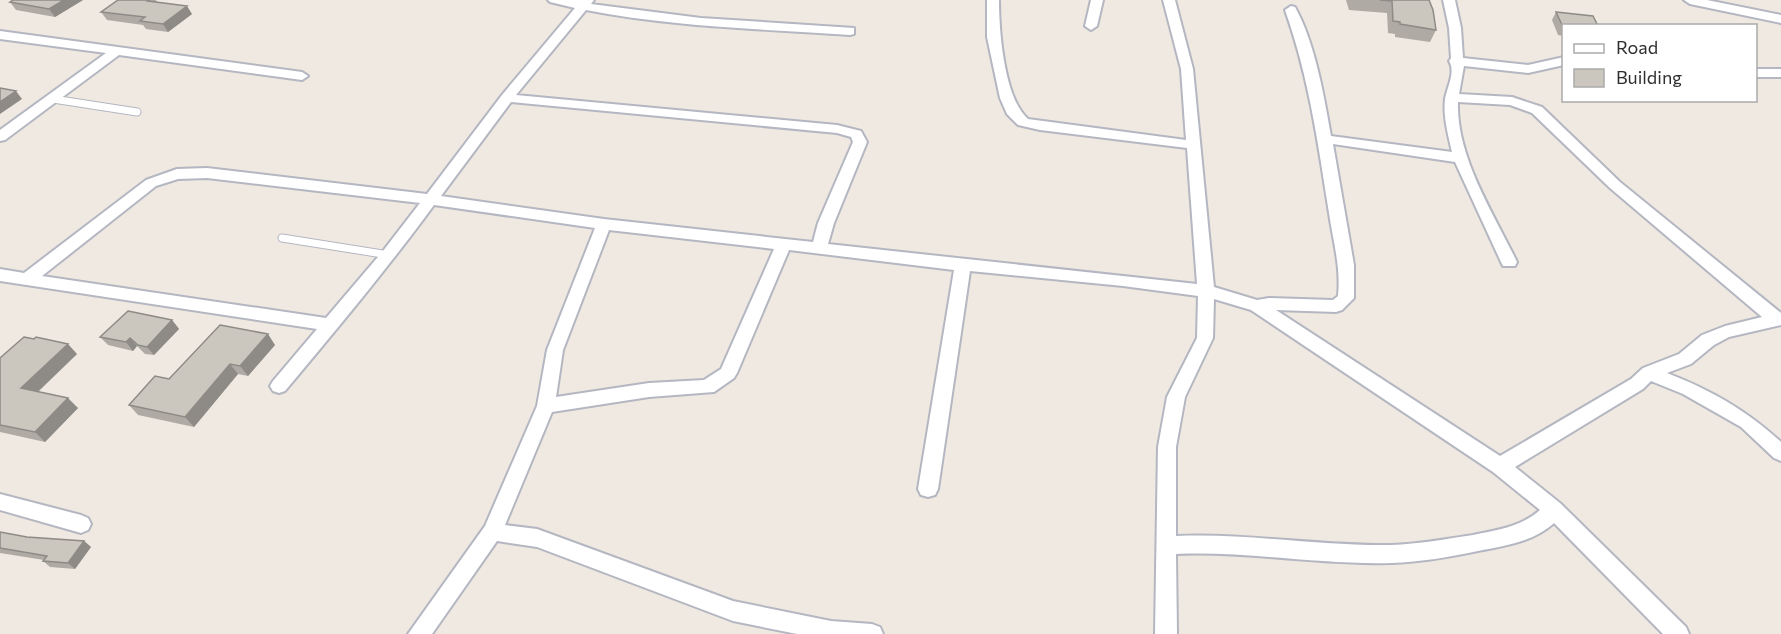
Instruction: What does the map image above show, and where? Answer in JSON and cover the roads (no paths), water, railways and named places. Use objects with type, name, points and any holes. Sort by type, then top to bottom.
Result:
[{"type":"street","points":[[554,0],[586,3],[667,18],[850,31]]},
{"type":"street","points":[[993,0],[993,37],[1007,98],[1014,114],[1023,122],[1195,145]]},
{"type":"street","points":[[1091,26],[1097,0]]},
{"type":"street","points":[[1166,634],[1167,447],[1176,397],[1205,338],[1206,291],[1188,69],[1168,0]]},
{"type":"street","points":[[1449,0],[1455,28],[1455,61],[1458,71],[1452,98],[1451,119],[1460,158],[1509,262]]},
{"type":"street","points":[[1690,0],[1781,19]]},
{"type":"street","points":[[279,386],[389,255],[507,98],[586,3]]},
{"type":"street","points":[[1257,306],[1269,304],[1336,306],[1346,298],[1348,273],[1346,250],[1339,229],[1312,69],[1291,10]]},
{"type":"street","points":[[0,34],[302,76]]},
{"type":"street","points":[[0,137],[118,50]]},
{"type":"street","points":[[1455,61],[1528,69],[1562,61]]},
{"type":"street","points":[[1757,73],[1781,73]]},
{"type":"street","points":[[507,98],[837,129],[856,134],[860,142],[826,223],[819,248]]},
{"type":"street","points":[[1452,98],[1512,101],[1537,110],[1615,185],[1778,319]]},
{"type":"street","points":[[1325,139],[1460,158]]},
{"type":"street","points":[[27,279],[151,183],[177,174],[207,173],[432,200],[604,224],[1206,291],[1257,306],[1500,466],[1553,509],[1678,634]]},
{"type":"street","points":[[419,634],[492,532],[546,406],[555,350],[604,224]]},
{"type":"street","points":[[546,406],[649,390],[708,387],[728,373],[784,244]]},
{"type":"street","points":[[928,489],[963,265]]},
{"type":"street","points":[[0,275],[331,325]]},
{"type":"street","points":[[1500,466],[1637,384],[1649,373],[1685,360],[1708,340],[1725,332],[1778,319]]},
{"type":"street","points":[[1649,373],[1689,389],[1747,422],[1781,436]]},
{"type":"street","points":[[1747,422],[1781,453]]},
{"type":"street","points":[[0,502],[81,524]]},
{"type":"street","points":[[1167,545],[1224,544],[1391,554],[1440,550],[1525,532],[1544,522],[1553,509]]},
{"type":"street","points":[[492,532],[537,538],[733,611],[831,632],[872,634]]},
{"type":"lane","points":[[53,99],[137,112]]},
{"type":"lane","points":[[282,238],[389,255]]}]
